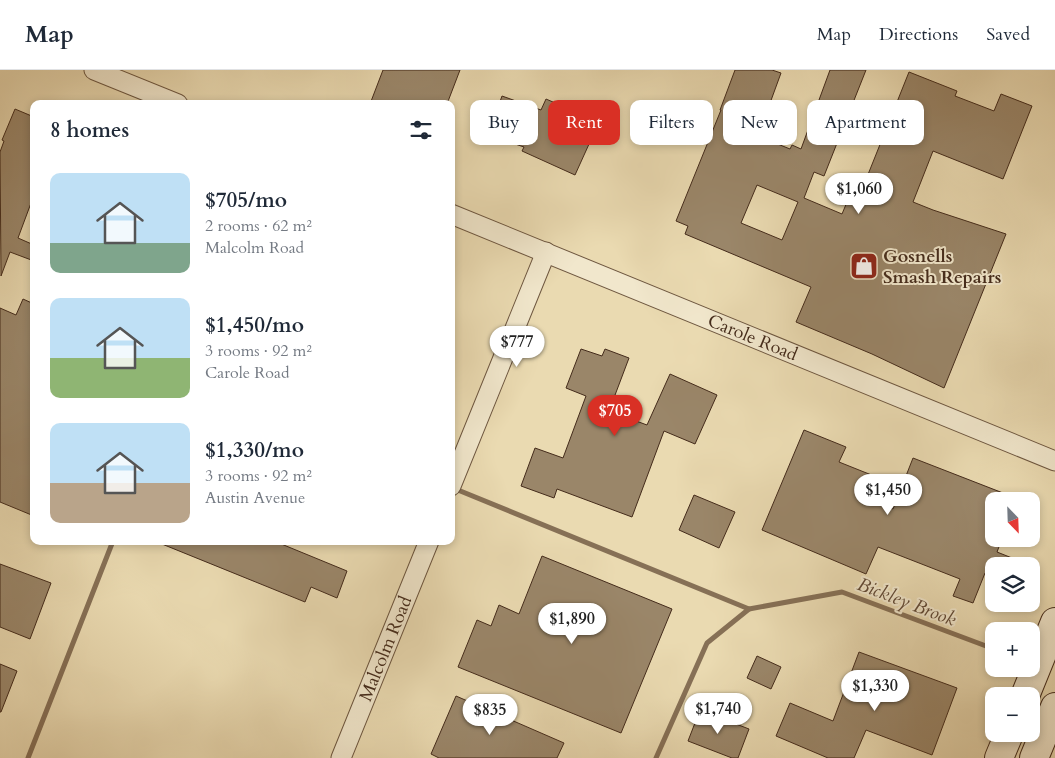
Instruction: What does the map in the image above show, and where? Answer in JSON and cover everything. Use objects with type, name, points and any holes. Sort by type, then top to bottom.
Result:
[{"type":"main road","points":[[1029,687],[1055,622]]},
{"type":"main road","points":[[1034,758],[1055,707]]},
{"type":"main road","points":[[999,758],[1006,742]]},
{"type":"street","points":[[94,70],[168,100]]},
{"type":"street","name":"Carole Road","points":[[455,216],[1055,461]]},
{"type":"street","points":[[455,477],[546,252]]},
{"type":"street","name":"Malcolm Road","points":[[341,758],[427,545]]},
{"type":"building","points":[[383,70],[460,70],[449,100],[372,100]]},
{"type":"building","points":[[735,70],[772,70],[781,73],[771,100],[724,100]]},
{"type":"building","points":[[830,70],[866,70],[854,100],[819,100]]},
{"type":"building","points":[[909,72],[957,91],[955,96],[994,111],[1001,94],[1032,106],[1003,179],[933,151],[913,202],[1006,234],[944,388],[872,354],[796,322],[811,287],[685,234],[688,226],[676,221],[707,145],[713,145],[713,130],[723,102],[723,145],[780,145],[790,149],[792,145],[801,149],[807,133],[807,145],[836,145],[824,176],[814,172],[804,198],[842,214],[857,178],[865,182],[880,145],[924,145],[924,100],[898,100]],"holes":[[[757,185],[798,202],[782,240],[741,223]]]},
{"type":"building","points":[[502,96],[513,100],[501,100]]},
{"type":"building","points":[[546,99],[548,100],[548,145],[589,145],[575,175],[522,151],[524,147],[518,145],[538,145],[538,109],[541,110]]},
{"type":"building","points":[[15,109],[30,115],[30,206],[18,238],[30,243],[30,260],[10,252],[1,276],[0,152],[4,141],[2,140]]},
{"type":"building","points":[[23,299],[30,302],[30,514],[0,502],[0,308],[16,315]]},
{"type":"building","points":[[581,349],[602,356],[605,349],[629,358],[609,411],[647,425],[670,374],[717,395],[695,444],[664,431],[632,517],[557,489],[554,498],[521,486],[535,448],[563,458],[586,396],[566,388]]},
{"type":"building","points":[[804,430],[846,447],[839,462],[874,476],[865,497],[893,509],[913,458],[1000,492],[985,492],[985,548],[999,548],[997,552],[1010,557],[985,557],[985,573],[973,603],[953,596],[960,579],[878,547],[866,574],[762,530]]},
{"type":"building","points":[[694,495],[735,512],[719,548],[679,530]]},
{"type":"building","points":[[164,545],[284,545],[347,571],[337,598],[311,587],[305,602]]},
{"type":"building","points":[[542,556],[672,609],[621,733],[458,667],[477,620],[491,626],[499,605],[519,614]]},
{"type":"building","points":[[0,564],[51,583],[30,639],[0,627]]},
{"type":"building","points":[[859,652],[957,688],[932,755],[866,730],[854,758],[828,758],[776,736],[790,703],[833,721]]},
{"type":"building","points":[[757,656],[781,667],[771,689],[747,678]]},
{"type":"building","points":[[0,664],[17,671],[1,712],[0,712]]},
{"type":"building","points":[[456,696],[564,743],[557,758],[439,758],[431,754]]},
{"type":"building","points":[[700,710],[749,729],[738,758],[732,758],[688,741]]},
{"type":"waterway","points":[[455,489],[749,609]]},
{"type":"waterway","points":[[28,758],[111,545]]},
{"type":"waterway","name":"Bickley Brook","points":[[656,758],[707,643],[749,609],[842,592],[985,646]]},
{"type":"place","name":"Gosnells Smash Repairs","points":[[864,266]]}]
